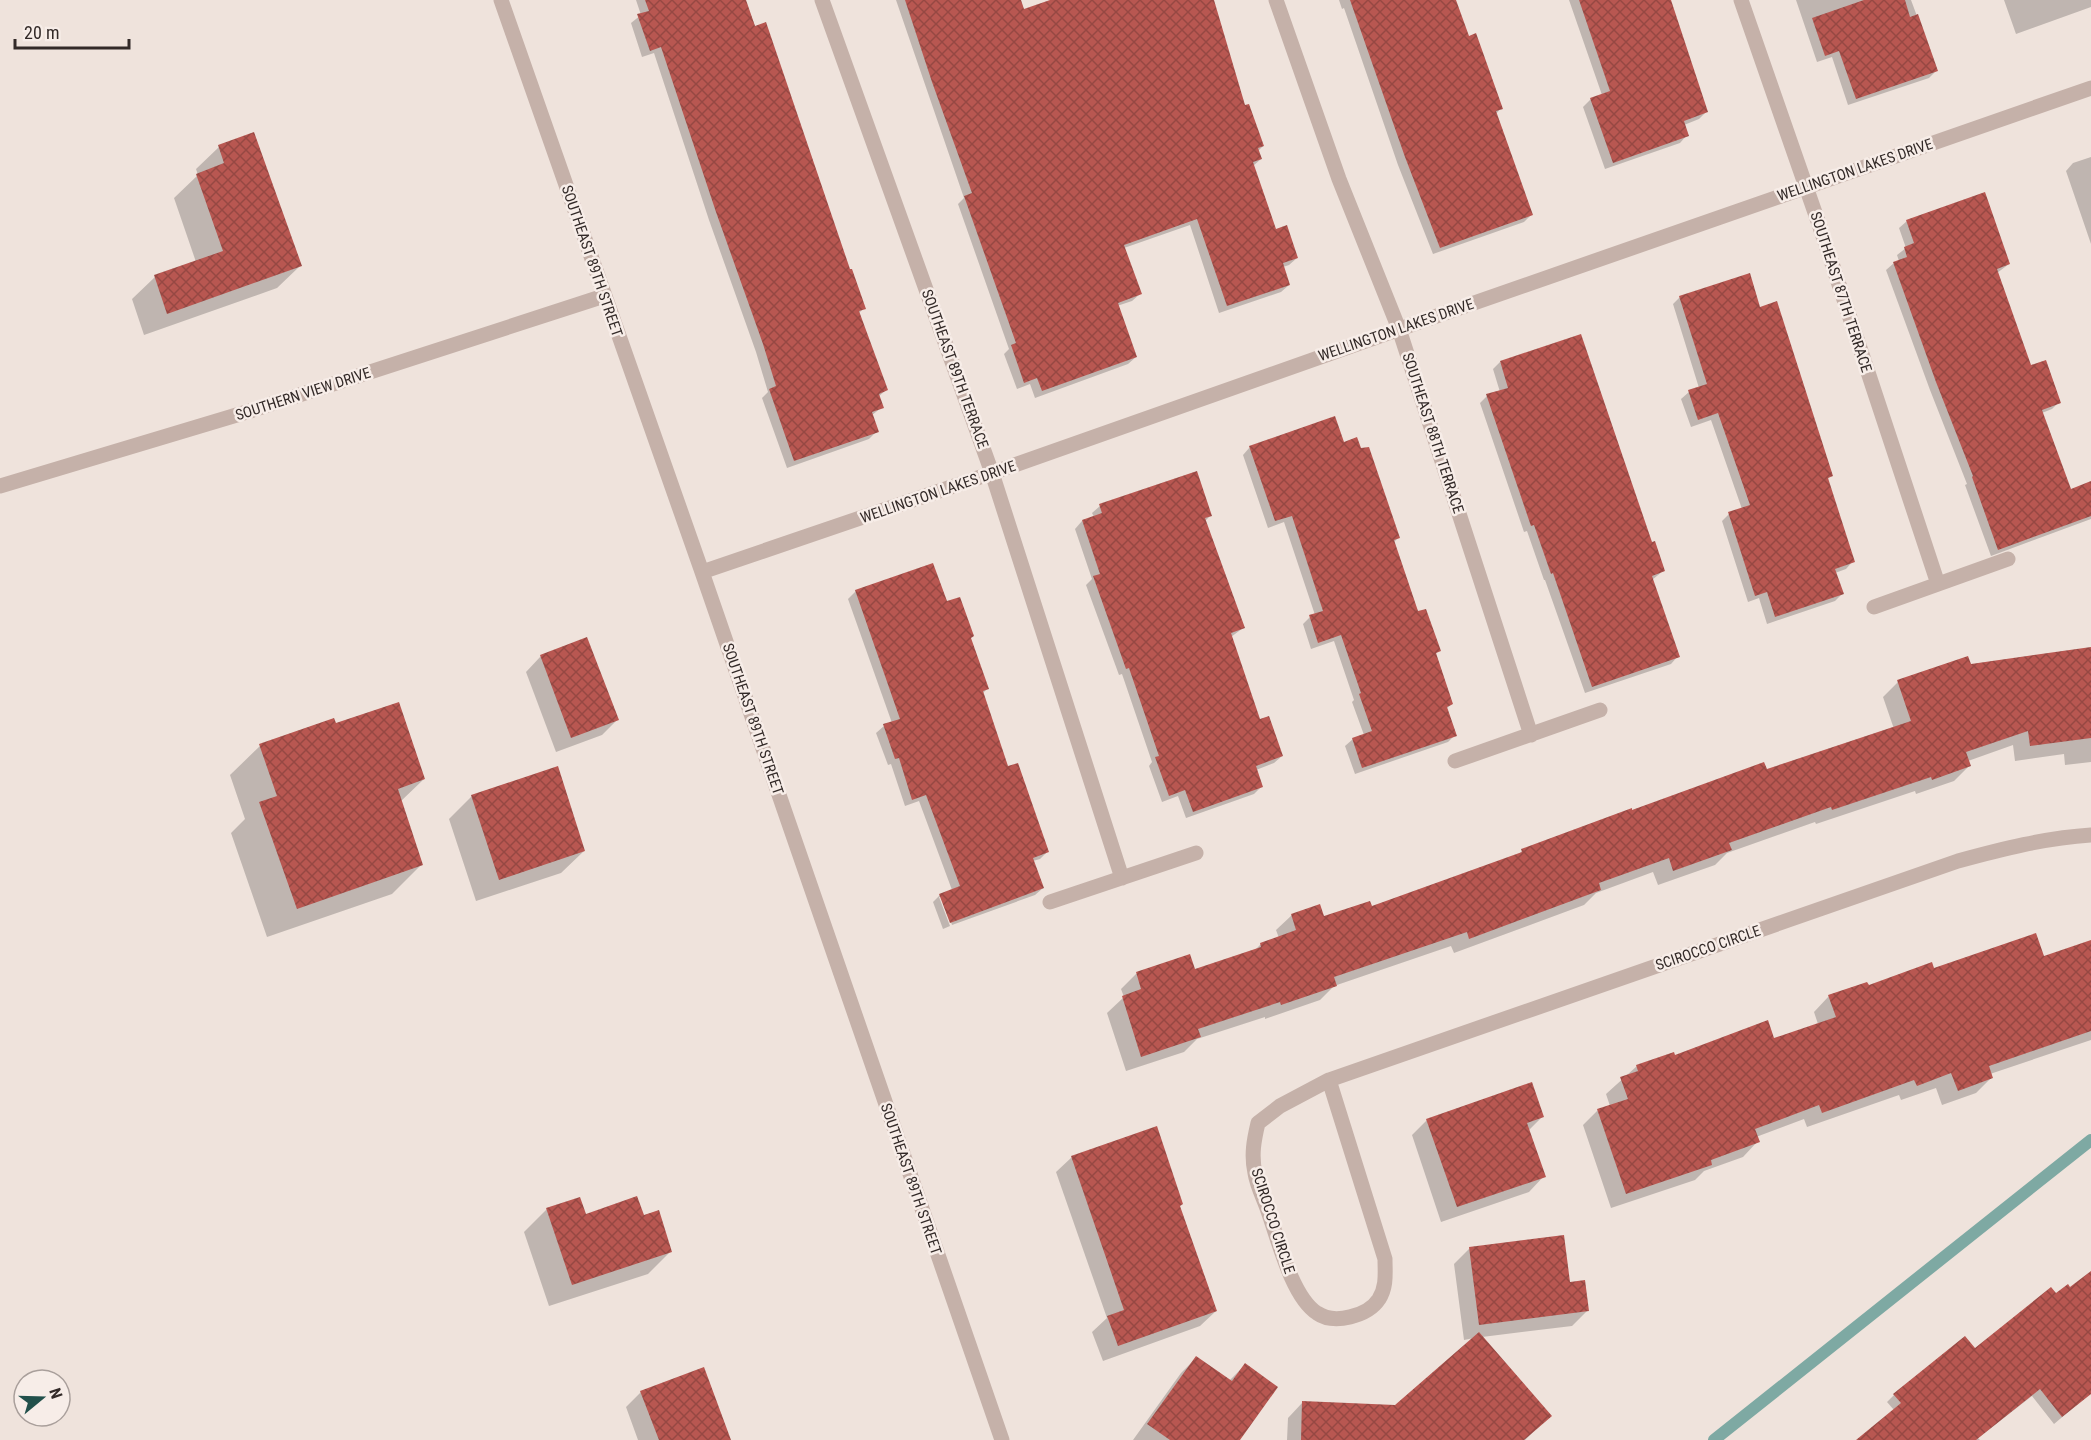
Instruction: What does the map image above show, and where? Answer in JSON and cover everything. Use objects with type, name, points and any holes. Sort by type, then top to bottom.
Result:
[{"type":"street","name":"SOUTHEAST 89TH STREET","points":[[501,0],[702,572],[1002,1440]]},
{"type":"street","name":"SOUTHEAST 89TH TERRACE","points":[[822,0],[992,473],[1122,878]]},
{"type":"street","name":"SOUTHEAST 88TH TERRACE","points":[[1276,0],[1339,178],[1399,329],[1531,735]]},
{"type":"street","name":"SOUTHEAST 87TH TERRACE","points":[[1741,0],[1938,584]]},
{"type":"street","name":"WELLINGTON LAKES DRIVE","points":[[702,572],[992,473],[2091,88]]},
{"type":"street","name":"SOUTHERN VIEW DRIVE","points":[[0,486],[250,411],[604,296]]},
{"type":"street","points":[[1874,607],[2008,559]]},
{"type":"street","points":[[1455,761],[1600,710]]},
{"type":"street","name":"SCIROCCO CIRCLE","points":[[1329,1080],[1385,1259],[1385,1282],[1378,1299],[1368,1309],[1354,1316],[1336,1318],[1317,1314],[1290,1277],[1255,1173],[1252,1146],[1258,1123],[1280,1107],[1329,1080],[1958,861],[2060,837],[2091,835]]},
{"type":"street","points":[[1050,902],[1196,854]]},
{"type":"building","points":[[645,0],[746,0],[755,26],[766,22],[850,269],[852,269],[866,309],[859,311],[888,390],[879,394],[884,408],[872,412],[879,432],[794,461],[769,389],[776,386],[763,344],[661,47],[650,51],[637,14],[649,11]]},
{"type":"building","points":[[905,0],[1021,0],[1024,9],[1050,0],[1214,0],[1245,105],[1249,104],[1264,146],[1258,148],[1262,159],[1253,162],[1276,229],[1287,225],[1298,258],[1283,263],[1290,285],[1227,306],[1197,219],[1124,245],[1142,294],[1118,303],[1137,357],[1042,391],[1037,378],[1024,383],[1011,345],[1016,343],[964,196],[972,193]]},
{"type":"building","points":[[1350,0],[1456,0],[1469,36],[1476,33],[1503,109],[1496,111],[1533,215],[1440,248],[1405,157]]},
{"type":"building","points":[[1579,0],[1671,0],[1708,112],[1684,121],[1689,136],[1613,163],[1590,98],[1610,91]]},
{"type":"building","points":[[1864,0],[1905,0],[1910,17],[1918,14],[1938,71],[1856,99],[1839,51],[1825,56],[1812,18]]},
{"type":"building","points":[[254,132],[302,266],[167,314],[154,275],[223,251],[196,174],[224,163],[218,145]]},
{"type":"building","points":[[1985,192],[2010,264],[1997,269],[2031,365],[2046,360],[2061,403],[2042,410],[2071,489],[2091,481],[2091,516],[1998,550],[1973,476],[1893,262],[1907,257],[1904,247],[1914,243],[1906,220]]},
{"type":"building","points":[[1750,273],[1760,307],[1777,301],[1833,476],[1828,478],[1855,562],[1835,569],[1844,594],[1775,617],[1767,592],[1755,596],[1728,512],[1750,505],[1718,413],[1698,420],[1688,390],[1707,384],[1679,296]]},
{"type":"building","points":[[1581,334],[1652,542],[1655,541],[1665,571],[1652,576],[1680,657],[1592,687],[1553,573],[1551,574],[1534,525],[1531,526],[1486,394],[1508,388],[1500,361]]},
{"type":"building","points":[[1335,416],[1344,442],[1357,437],[1361,448],[1369,447],[1400,538],[1394,540],[1418,611],[1426,609],[1441,651],[1436,653],[1453,704],[1447,707],[1457,736],[1362,768],[1352,738],[1372,731],[1341,635],[1318,643],[1309,615],[1323,611],[1292,516],[1275,521],[1249,446]]},
{"type":"building","points":[[1197,471],[1212,516],[1205,518],[1245,628],[1231,633],[1260,719],[1269,716],[1283,756],[1256,766],[1263,787],[1193,812],[1185,790],[1169,796],[1155,757],[1159,756],[1129,668],[1126,669],[1093,576],[1100,574],[1082,520],[1102,513],[1099,504]]},
{"type":"building","points":[[933,563],[947,601],[960,597],[974,636],[971,638],[989,689],[983,691],[1008,766],[1018,763],[1049,852],[1033,858],[1044,888],[950,923],[939,894],[960,886],[926,795],[912,800],[899,758],[895,759],[883,724],[900,719],[855,590]]},
{"type":"building","points":[[587,637],[619,720],[571,738],[540,655]]},
{"type":"building","points":[[2091,647],[2091,738],[2030,746],[2028,731],[1966,752],[1971,766],[1832,810],[1831,807],[1729,843],[1732,850],[1673,871],[1669,858],[1599,883],[1601,890],[1469,939],[1467,932],[1334,977],[1337,986],[1198,1029],[1201,1037],[1141,1057],[1122,996],[1141,989],[1136,972],[1190,954],[1195,969],[1261,947],[1260,943],[1296,930],[1291,914],[1320,904],[1324,916],[1370,901],[1372,906],[1522,852],[1521,849],[1632,808],[1632,810],[1764,762],[1767,769],[1911,721],[1897,680],[1968,656],[1971,664]]},
{"type":"building","points":[[399,702],[425,779],[398,789],[423,865],[297,909],[259,802],[277,796],[259,744],[334,718],[336,723]]},
{"type":"building","points":[[558,766],[585,851],[499,880],[471,795]]},
{"type":"building","points":[[2036,933],[2044,956],[2091,940],[2091,1031],[1989,1066],[1993,1078],[1958,1091],[1951,1073],[1917,1086],[1914,1080],[1822,1113],[1819,1105],[1755,1129],[1760,1142],[1711,1160],[1712,1165],[1626,1194],[1597,1109],[1628,1099],[1620,1077],[1638,1071],[1636,1065],[1674,1052],[1675,1055],[1768,1020],[1774,1038],[1836,1017],[1828,995],[1867,982],[1869,985],[1932,962],[1934,968]]},
{"type":"building","points":[[1532,1082],[1544,1117],[1527,1123],[1546,1177],[1457,1207],[1426,1119]]},
{"type":"building","points":[[1157,1126],[1183,1204],[1180,1206],[1217,1311],[1118,1346],[1107,1316],[1124,1310],[1071,1156]]},
{"type":"building","points":[[637,1196],[644,1215],[659,1210],[672,1252],[572,1285],[546,1208],[580,1197],[586,1214]]},
{"type":"building","points":[[1564,1235],[1570,1282],[1585,1280],[1589,1311],[1479,1325],[1469,1247]]},
{"type":"building","points":[[2091,1271],[2091,1394],[2062,1417],[2040,1389],[1976,1440],[1856,1440],[1901,1403],[1893,1394],[1965,1336],[1975,1348],[2051,1287],[2056,1293],[2068,1284],[2070,1287]]},
{"type":"building","points":[[1479,1332],[1552,1416],[1524,1440],[1301,1440],[1302,1401],[1395,1405]]},
{"type":"building","points":[[1196,1356],[1232,1381],[1245,1363],[1278,1387],[1240,1440],[1170,1440],[1147,1424]]},
{"type":"building","points":[[704,1367],[731,1440],[659,1440],[640,1391]]},
{"type":"waterway","points":[[1714,1440],[2091,1140]]}]
